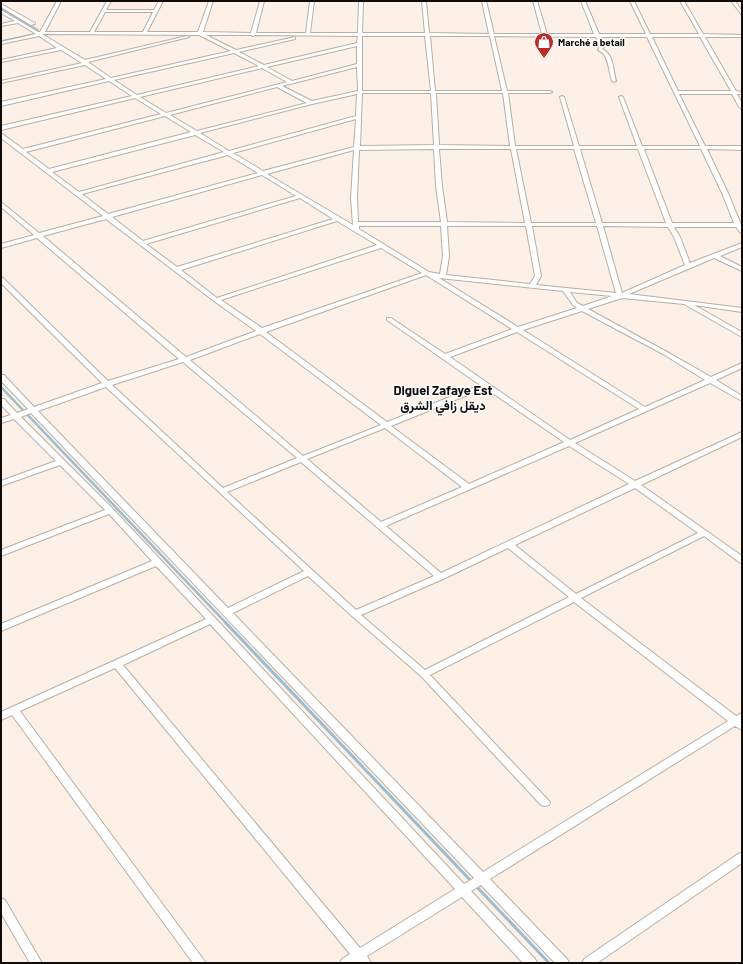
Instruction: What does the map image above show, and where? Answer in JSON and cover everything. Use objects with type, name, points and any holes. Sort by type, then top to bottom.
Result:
[{"type":"street","points":[[39,33],[59,1]]},
{"type":"street","points":[[91,34],[108,1]]},
{"type":"street","points":[[144,34],[161,1]]},
{"type":"street","points":[[200,34],[211,1]]},
{"type":"street","points":[[254,35],[262,1]]},
{"type":"street","points":[[308,34],[312,1]]},
{"type":"street","points":[[356,228],[354,198],[360,92],[359,65],[361,1]]},
{"type":"street","points":[[424,1],[426,34],[433,91],[439,186],[444,225],[446,256],[443,277]]},
{"type":"street","points":[[484,1],[504,92],[538,276],[532,286]]},
{"type":"street","points":[[535,1],[545,35]]},
{"type":"street","points":[[583,1],[602,47],[600,50],[605,52],[612,68],[611,72],[614,81]]},
{"type":"street","points":[[356,228],[444,225],[599,224],[741,228],[632,1]]},
{"type":"street","points":[[682,1],[715,62],[742,107]]},
{"type":"street","points":[[733,1],[742,14]]},
{"type":"street","points":[[1,5],[39,33],[135,96],[197,132],[338,219],[356,228],[380,246],[427,273],[644,409]]},
{"type":"street","points":[[103,11],[156,11]]},
{"type":"street","points":[[1,12],[39,33]]},
{"type":"street","points":[[1,25],[18,22]]},
{"type":"street","points":[[1,41],[39,33],[742,36]]},
{"type":"street","points":[[1,82],[85,63],[200,34],[292,82]]},
{"type":"street","points":[[1,104],[308,34]]},
{"type":"street","points":[[1,128],[360,44]]},
{"type":"street","points":[[1,61],[62,48]]},
{"type":"street","points":[[22,151],[168,115],[359,65]]},
{"type":"street","points":[[278,86],[311,103]]},
{"type":"street","points":[[49,172],[197,132],[360,92],[550,92]]},
{"type":"street","points":[[676,92],[742,93]]},
{"type":"street","points":[[562,97],[620,296]]},
{"type":"street","points":[[621,97],[670,225],[677,237],[688,266]]},
{"type":"street","points":[[77,194],[359,117]]},
{"type":"street","points":[[1,135],[216,300],[261,331],[468,487]]},
{"type":"street","points":[[1,246],[357,148],[742,148]]},
{"type":"street","points":[[142,244],[301,196]]},
{"type":"street","points":[[1,204],[440,576]]},
{"type":"street","points":[[177,269],[338,219]]},
{"type":"street","points":[[444,357],[582,307],[620,296],[688,266],[742,245]]},
{"type":"street","points":[[216,300],[380,246]]},
{"type":"street","points":[[715,256],[742,269]]},
{"type":"street","points":[[1,421],[107,384],[186,360],[261,331],[427,273],[443,277],[684,302],[742,310]]},
{"type":"street","points":[[1,279],[107,384],[309,572],[424,674],[545,802]]},
{"type":"street","points":[[564,290],[575,304],[742,399]]},
{"type":"street","points":[[684,302],[742,335]]},
{"type":"street","points":[[389,319],[570,443],[649,493],[742,560]]},
{"type":"street","points":[[380,525],[570,443],[742,365]]},
{"type":"street","points":[[1,377],[31,411],[227,612],[479,880],[563,963]]},
{"type":"street","points":[[222,491],[486,385]]},
{"type":"street","points":[[1,401],[18,415],[110,511],[464,889],[531,963]]},
{"type":"street","points":[[355,614],[509,544],[742,434]]},
{"type":"street","points":[[1,484],[62,462]]},
{"type":"street","points":[[1,553],[110,511]]},
{"type":"street","points":[[424,674],[704,533]]},
{"type":"street","points":[[346,963],[362,959],[464,889],[740,722],[575,598],[509,544]]},
{"type":"street","points":[[1,628],[157,562]]},
{"type":"street","points":[[227,612],[309,572]]},
{"type":"street","points":[[1,716],[212,620]]},
{"type":"street","points":[[116,663],[362,959]]},
{"type":"street","points":[[14,710],[200,963]]},
{"type":"street","points":[[588,963],[742,858]]},
{"type":"street","points":[[1,903],[36,963]]},
{"type":"waterway","points":[[1,8],[38,30]]},
{"type":"waterway","points":[[1,41],[34,34]]},
{"type":"waterway","points":[[1,387],[226,623]]},
{"type":"waterway","points":[[225,622],[472,882]]},
{"type":"waterway","points":[[476,886],[549,963]]},
{"type":"place","name":"Marché a betail","points":[[544,59]]},
{"type":"district","name":"Diguel Zafaye Est ديقل زافي الشرق","points":[[443,398]]}]
